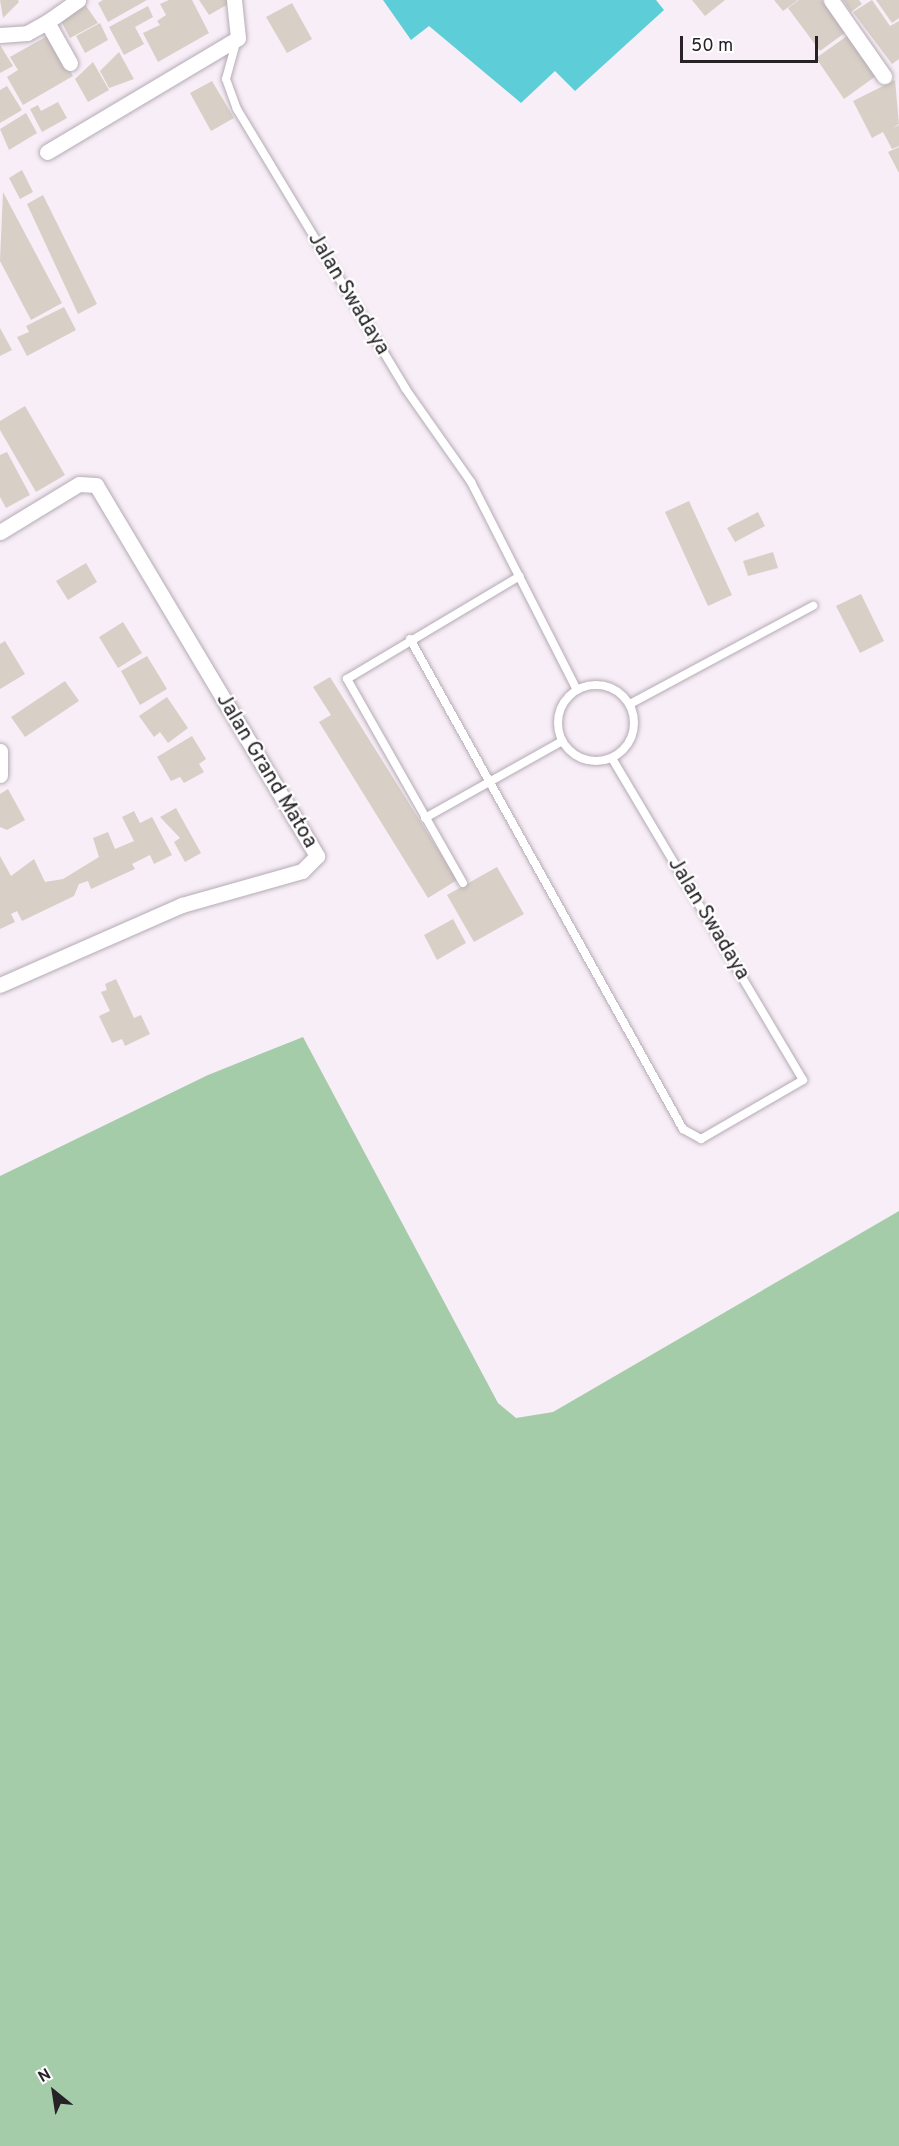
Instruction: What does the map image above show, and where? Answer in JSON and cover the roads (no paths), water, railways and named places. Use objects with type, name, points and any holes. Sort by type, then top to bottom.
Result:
[{"type":"street","points":[[0,35],[27,33],[78,0]]},
{"type":"street","name":"Jalan Swadaya","points":[[234,0],[238,38]]},
{"type":"street","points":[[831,0],[884,76]]},
{"type":"street","points":[[47,22],[70,63]]},
{"type":"street","points":[[47,152],[238,38]]},
{"type":"street","name":"Jalan Grand Matoa","points":[[0,532],[79,484],[96,485],[316,856],[302,871],[182,905],[0,985]]},
{"type":"street","points":[[0,751],[0,775]]},
{"type":"lane","name":"Jalan Swadaya","points":[[238,38],[226,79],[237,109],[399,379],[471,482],[577,690]]},
{"type":"lane","points":[[463,882],[347,679],[410,639],[519,576]]},
{"type":"lane","points":[[630,704],[813,606]]},
{"type":"lane","points":[[410,639],[492,780]]},
{"type":"lane","points":[[606,686],[630,704],[633,735],[612,758],[584,759],[562,741],[559,712],[577,690],[606,686]]},
{"type":"lane","points":[[425,818],[562,741]]},
{"type":"lane","name":"Jalan Swadaya","points":[[492,780],[691,1137],[713,1136],[803,1080],[612,758]]},
{"type":"water","points":[[383,0],[656,0],[664,10],[575,91],[555,71],[521,103],[429,26],[411,40]]}]
